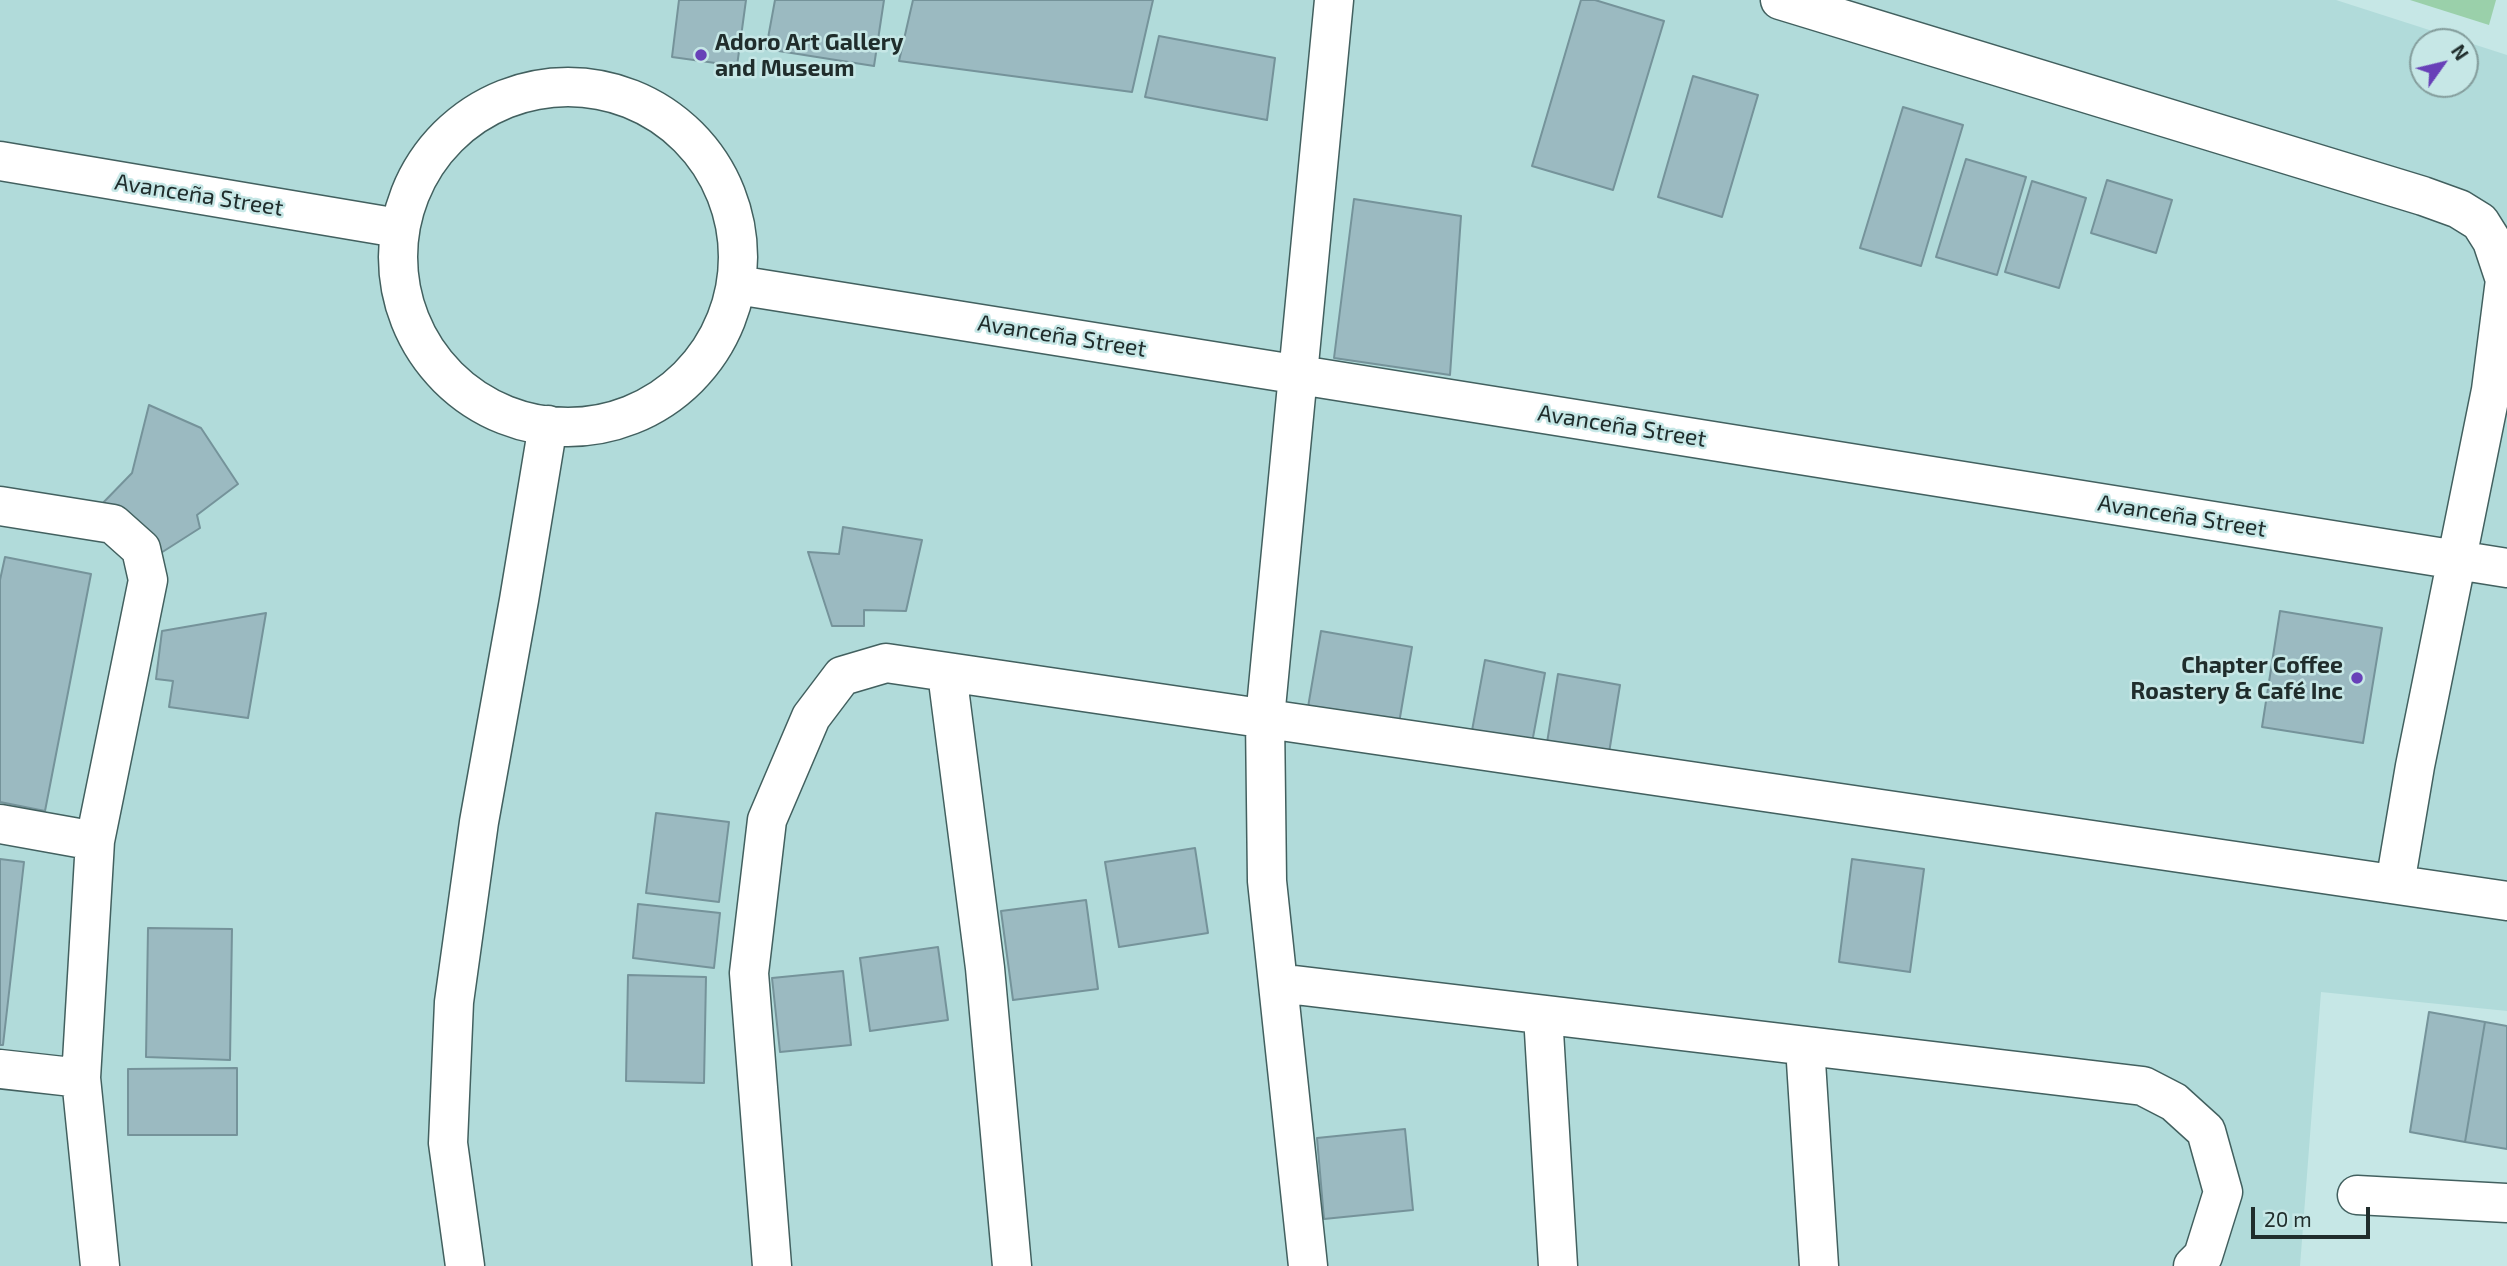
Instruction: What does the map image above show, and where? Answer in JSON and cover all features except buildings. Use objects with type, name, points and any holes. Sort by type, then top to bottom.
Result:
[{"type":"street","points":[[1308,1266],[1267,881],[1265,718],[1334,0]]},
{"type":"street","points":[[1780,0],[2423,196],[2459,209],[2480,222],[2492,241],[2505,280],[2491,390],[2415,766],[2395,884]]},
{"type":"street","points":[[565,85],[624,95],[676,124],[715,170],[736,226],[737,285],[720,337],[687,381],[643,412],[591,428],[548,425],[486,408],[444,376],[414,332],[398,281],[398,228],[418,172],[456,126],[507,96],[565,85]]},
{"type":"street","name":"Avanceña Street","points":[[0,161],[398,228]]},
{"type":"street","name":"Avanceña Street","points":[[737,285],[2507,568]]},
{"type":"street","points":[[465,1266],[448,1143],[454,1002],[479,822],[548,425]]},
{"type":"street","points":[[0,506],[113,524],[141,549],[148,580],[95,841],[82,1078],[100,1266]]},
{"type":"street","points":[[772,1266],[749,973],[767,820],[811,717],[842,676],[886,663],[2507,901]]},
{"type":"street","points":[[947,673],[985,968],[1012,1266]]},
{"type":"street","points":[[0,824],[95,841]]},
{"type":"street","points":[[1278,984],[2143,1086],[2174,1102],[2206,1131],[2223,1192],[2203,1256],[2193,1266]]},
{"type":"street","points":[[1543,1015],[1558,1266]]},
{"type":"street","points":[[1805,1046],[1819,1266]]},
{"type":"street","points":[[0,1069],[82,1078]]},
{"type":"street","points":[[2357,1195],[2507,1203]]},
{"type":"shaded area","points":[[0,0],[2336,0],[2423,28],[2409,28],[2409,98],[2479,98],[2479,46],[2507,55],[2507,1011],[2321,992],[2300,1266],[0,1266]]},
{"type":"green space","points":[[2410,0],[2496,0],[2489,25]]},
{"type":"place","name":"Adoro Art Gallery and Museum","points":[[701,55]]},
{"type":"place","name":"Chapter Coffee Roastery & Café Inc","points":[[2357,678]]}]
